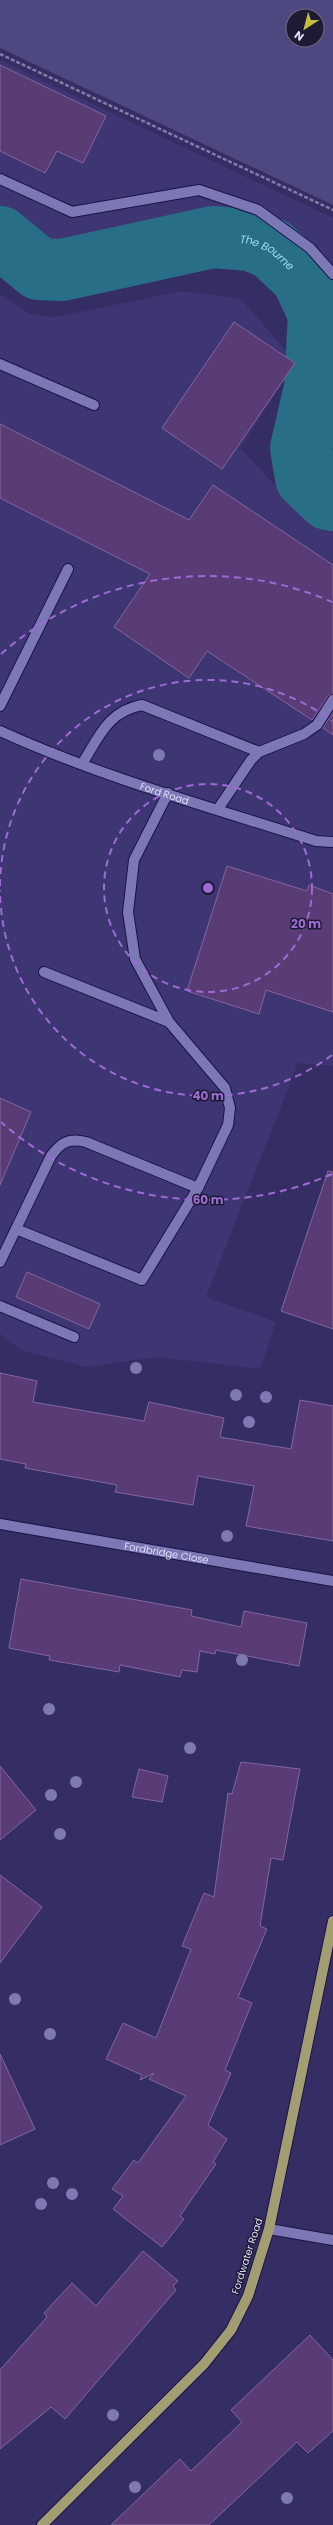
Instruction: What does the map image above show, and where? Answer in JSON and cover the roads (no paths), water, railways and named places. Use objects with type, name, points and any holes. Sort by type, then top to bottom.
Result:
[{"type":"main road","name":"Fordwater Road","points":[[42,2525],[204,2364],[231,2330],[248,2296],[269,2229],[333,1921]]},
{"type":"street","points":[[0,179],[72,212],[199,190],[258,210],[310,248],[333,274]]},
{"type":"street","points":[[0,364],[94,404]]},
{"type":"street","points":[[0,706],[68,569]]},
{"type":"street","points":[[218,810],[251,760],[259,752],[304,734],[317,725],[333,700]]},
{"type":"street","points":[[82,764],[112,718],[127,708],[142,705],[259,752]]},
{"type":"street","name":"Ford Road","points":[[0,731],[42,750],[218,810],[316,841],[333,842]]},
{"type":"street","points":[[16,1229],[142,1280],[198,1188],[228,1125],[230,1108],[225,1088],[169,1022],[135,959],[128,912],[134,860],[168,793]]},
{"type":"street","points":[[44,972],[169,1022]]},
{"type":"street","points":[[0,1262],[51,1156],[59,1144],[72,1139],[86,1142],[198,1188]]},
{"type":"street","points":[[0,1306],[74,1337]]},
{"type":"street","name":"Fordbridge Close","points":[[0,1524],[333,1581]]},
{"type":"street","points":[[269,2229],[333,2240]]},
{"type":"waterway","name":"The Bourne","points":[[0,237],[39,269],[62,270],[213,237],[251,240],[272,249],[302,277],[319,314],[315,388],[301,448],[306,478],[328,499],[333,500]]}]
